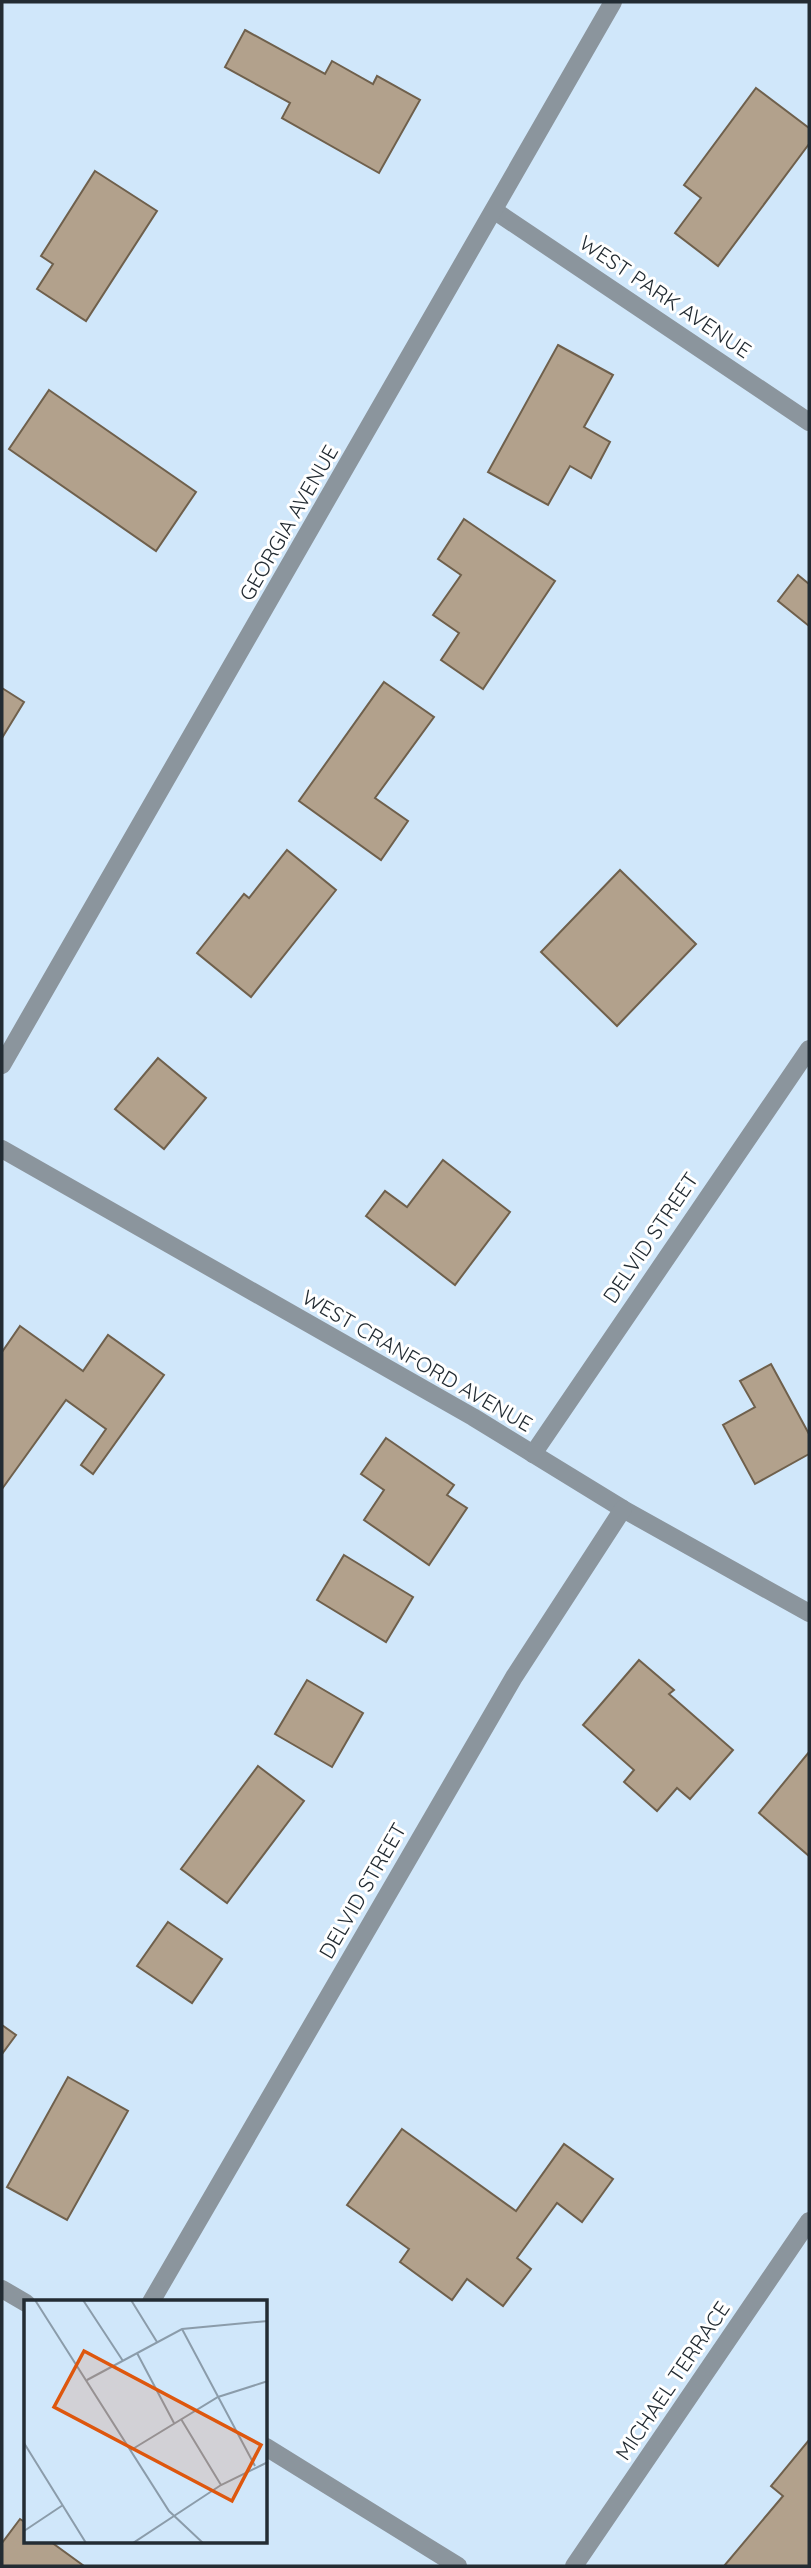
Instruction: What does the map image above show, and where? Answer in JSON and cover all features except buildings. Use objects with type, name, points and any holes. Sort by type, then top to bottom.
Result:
[{"type":"street","name":"GEORGIA AVENUE","points":[[2,1065],[613,2]]},
{"type":"street","name":"WEST PARK AVENUE","points":[[495,211],[809,422]]},
{"type":"street","name":"DELVID STREET","points":[[533,1454],[809,1049]]},
{"type":"street","name":"WEST CRANFORD AVENUE","points":[[2,1149],[461,1410],[623,1509],[809,1613]]},
{"type":"street","name":"DELVID STREET","points":[[152,2300],[514,1677],[623,1509]]},
{"type":"street","name":"MICHAEL TERRACE","points":[[574,2566],[809,2221]]},
{"type":"street","points":[[2,2289],[24,2302]]},
{"type":"street","points":[[268,2448],[458,2566]]}]
